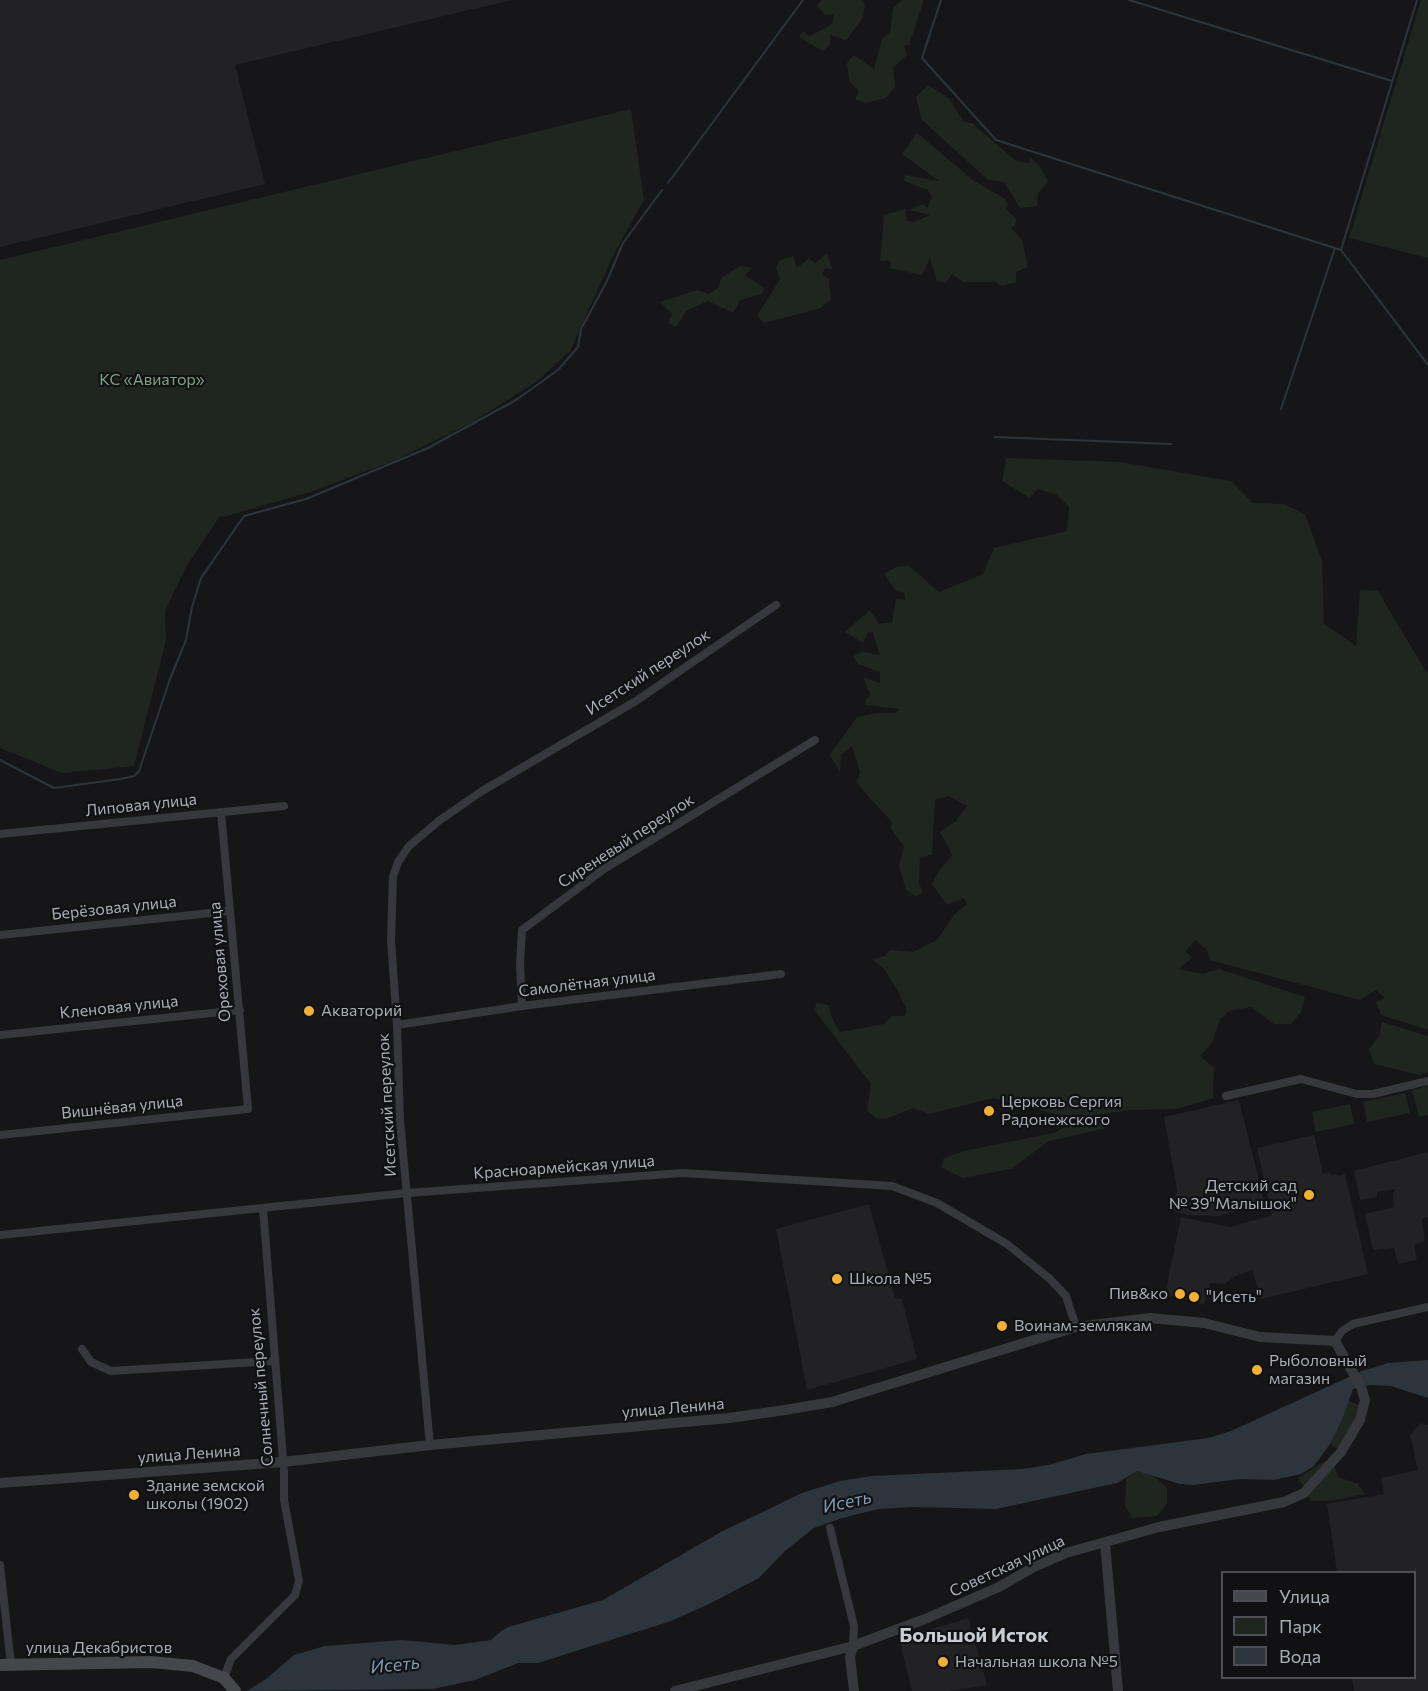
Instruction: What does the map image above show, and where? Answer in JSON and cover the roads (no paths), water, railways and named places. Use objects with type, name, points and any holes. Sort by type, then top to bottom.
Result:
[{"type":"main road","name":"улица Декабристов","points":[[5,1665],[151,1662],[193,1666],[229,1684]]},
{"type":"street","name":"Исетский переулок","points":[[430,1444],[400,1120],[398,1025],[391,940],[393,876],[398,862],[409,846],[482,790],[636,701],[776,605]]},
{"type":"street","name":"Сиреневый переулок","points":[[522,1006],[520,964],[522,930],[604,869],[814,740]]},
{"type":"street","name":"Липовая улица","points":[[0,834],[284,806]]},
{"type":"street","name":"Ореховая улица","points":[[222,812],[248,1109]]},
{"type":"street","name":"Берёзовая улица","points":[[0,935],[230,911]]},
{"type":"street","name":"Самолётная улица","points":[[398,1025],[522,1006],[781,974]]},
{"type":"street","name":"Кленовая улица","points":[[0,1035],[240,1010]]},
{"type":"street","points":[[1226,1096],[1301,1079],[1357,1094],[1373,1094],[1428,1082]]},
{"type":"street","name":"Вишнёвая улица","points":[[0,1135],[248,1109]]},
{"type":"street","name":"Красноармейская улица","points":[[0,1236],[407,1193],[683,1173],[892,1186],[937,1203],[1007,1244],[1050,1279],[1066,1296],[1076,1327]]},
{"type":"street","name":"Солнечный переулок","points":[[229,1684],[231,1659],[295,1595],[299,1581],[284,1500],[263,1208]]},
{"type":"street","points":[[1335,1341],[1342,1331],[1353,1324],[1428,1307]]},
{"type":"street","name":"улица Ленина","points":[[0,1483],[283,1462],[430,1444],[729,1418],[832,1402],[1076,1327],[1150,1318],[1170,1318],[1204,1323],[1260,1337],[1335,1341]]},
{"type":"street","name":"Советская улица","points":[[675,1691],[853,1646],[999,1587],[1034,1567],[1066,1553],[1159,1527],[1284,1502],[1304,1493],[1341,1452],[1360,1420],[1365,1400],[1361,1387],[1335,1341]]},
{"type":"street","points":[[82,1349],[91,1362],[111,1371],[273,1361]]},
{"type":"street","points":[[830,1528],[854,1626],[850,1657],[854,1691]]},
{"type":"street","points":[[1105,1543],[1118,1691]]},
{"type":"street","points":[[0,1565],[5,1665]]},
{"type":"water","name":"Исеть","points":[[1428,1360],[1428,1398],[1391,1386],[1370,1385],[1353,1389],[1342,1420],[1330,1444],[1314,1466],[1301,1474],[1274,1480],[1240,1479],[1193,1485],[1180,1484],[1137,1471],[1117,1483],[996,1509],[913,1507],[878,1509],[814,1528],[785,1551],[759,1578],[709,1604],[671,1621],[538,1663],[518,1663],[475,1680],[433,1689],[247,1691],[266,1679],[294,1655],[325,1646],[402,1640],[455,1645],[491,1640],[508,1627],[603,1600],[721,1532],[802,1493],[840,1481],[872,1476],[1022,1469],[1049,1465],[1086,1454],[1209,1438],[1231,1431],[1362,1371],[1388,1363]]},
{"type":"waterway","points":[[668,183],[803,0]]},
{"type":"waterway","points":[[941,0],[922,58],[996,140],[1341,250],[1428,365]]},
{"type":"waterway","points":[[1129,0],[1392,81]]},
{"type":"waterway","points":[[1341,250],[1417,0]]},
{"type":"waterway","points":[[0,760],[54,788],[134,776],[139,771],[170,679],[186,640],[192,607],[201,578],[244,516],[306,499],[428,448],[516,400],[558,370],[578,347],[581,329],[607,281],[623,243],[662,190]]},
{"type":"waterway","points":[[1281,409],[1335,248]]},
{"type":"waterway","points":[[995,437],[1171,444]]},
{"type":"place","name":"Акваторий","points":[[309,1011]]},
{"type":"place","name":"Церковь Сергия Радонежского","points":[[989,1111]]},
{"type":"place","name":"Детский сад № 39\"Малышок\"","points":[[1309,1195]]},
{"type":"place","name":"Школа №5","points":[[837,1279]]},
{"type":"place","name":"Пив&ко","points":[[1180,1294]]},
{"type":"place","name":"\"Исеть\"","points":[[1194,1297]]},
{"type":"place","name":"Воинам-землякам","points":[[1002,1326]]},
{"type":"place","name":"Рыболовный магазин","points":[[1257,1370]]},
{"type":"place","name":"Здание земской школы (1902)","points":[[134,1495]]},
{"type":"place","name":"Начальная школа №5","points":[[943,1662]]},
{"type":"district","name":"Большой Исток","points":[[974,1635]]},
{"type":"park label","name":"КС «Авиатор»","points":[[152,380]]}]
